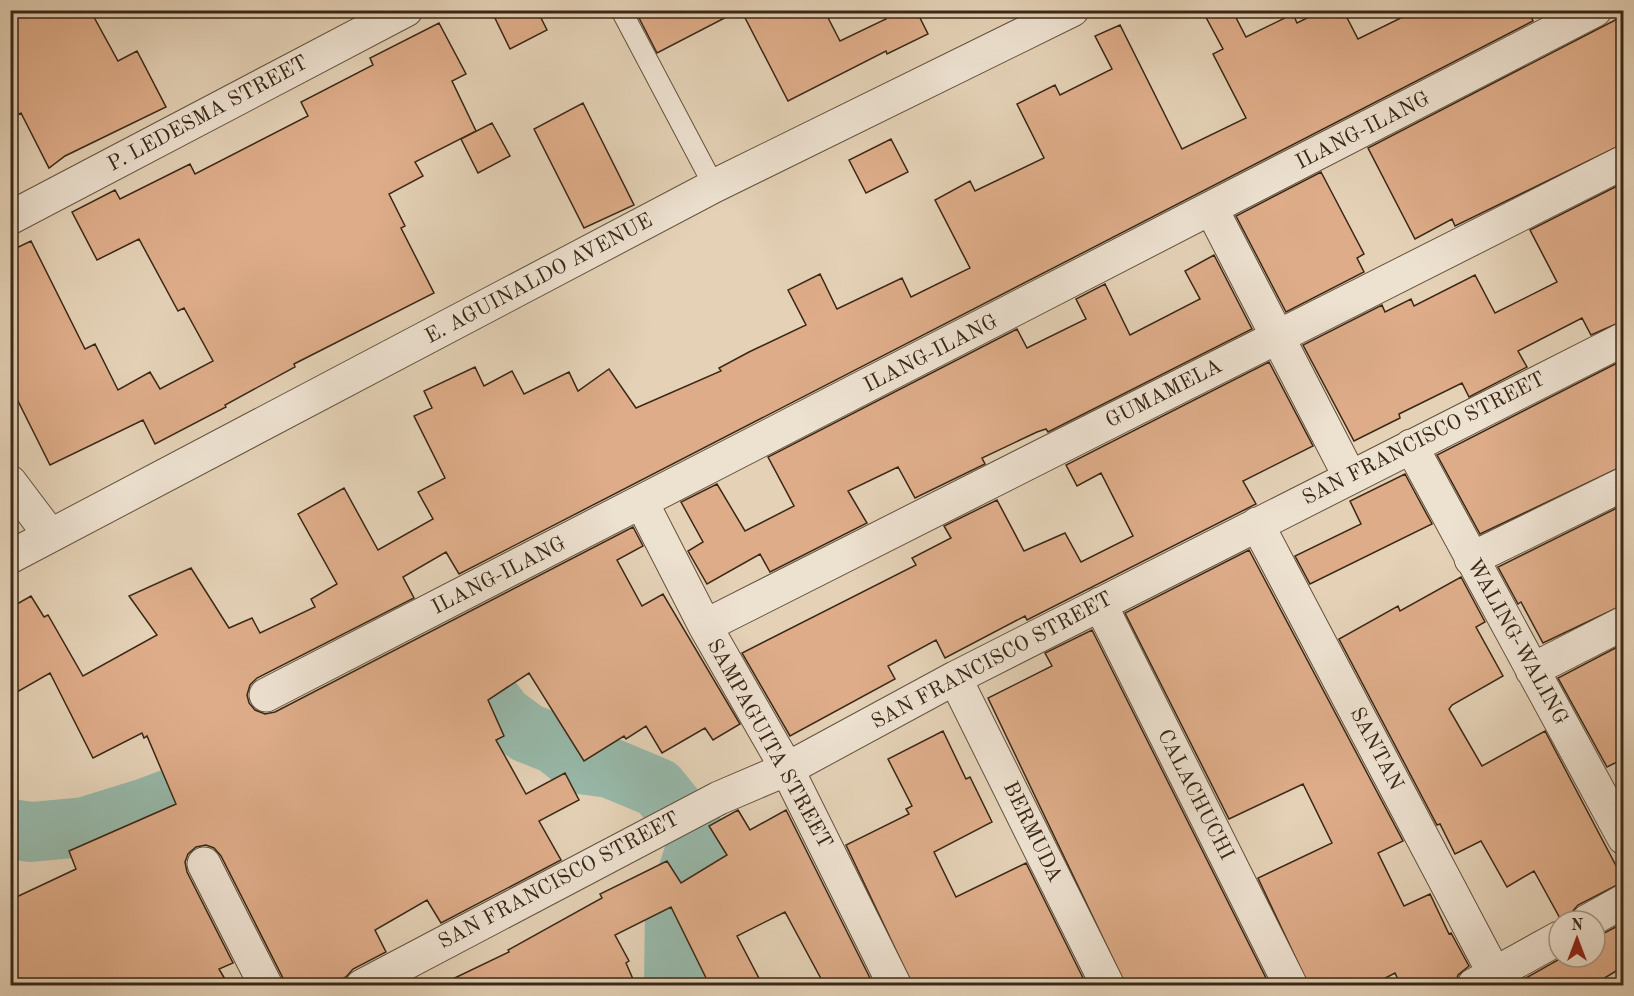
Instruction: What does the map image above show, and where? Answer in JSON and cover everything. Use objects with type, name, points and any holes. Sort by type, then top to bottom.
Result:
[{"type":"street","name":"P. LEDESMA STREET","points":[[10,218],[406,10]]},
{"type":"street","name":"E. AGUINALDO AVENUE","points":[[10,557],[714,186],[1072,10]]},
{"type":"street","name":"ILANG-ILANG","points":[[266,695],[1212,210],[1595,10]]},
{"type":"street","name":"GUMAMELA","points":[[705,626],[1623,162]]},
{"type":"street","points":[[1212,210],[1350,477]]},
{"type":"street","name":"SAN FRANCISCO STREET","points":[[362,986],[666,825],[719,798],[787,769],[955,678],[1623,339]]},
{"type":"street","name":"WALING-WALING","points":[[1411,446],[1623,837]]},
{"type":"street","points":[[10,482],[50,535]]},
{"type":"street","points":[[1471,559],[1623,484]]},
{"type":"street","name":"SAMPAGUITA STREET","points":[[642,503],[705,626],[787,769],[895,986]]},
{"type":"street","name":"SANTAN","points":[[1257,524],[1484,980]]},
{"type":"street","name":"CALACHUCHI","points":[[1100,604],[1290,986]]},
{"type":"street","points":[[1532,670],[1623,623]]},
{"type":"street","name":"BERMUDA","points":[[955,678],[1108,986]]},
{"type":"street","points":[[204,864],[266,986]]},
{"type":"street","points":[[1607,910],[1623,901]]},
{"type":"street","points":[[1484,980],[1547,945]]},
{"type":"lane","points":[[621,10],[714,186]]},
{"type":"building","points":[[10,10],[90,10],[118,61],[137,51],[166,107],[65,156],[49,168],[21,113],[10,119]]},
{"type":"building","points":[[491,10],[537,10],[547,30],[510,49]]},
{"type":"building","points":[[635,10],[740,10],[657,53]]},
{"type":"building","points":[[741,10],[824,10],[840,41],[886,19],[881,10],[916,10],[928,34],[887,54],[886,51],[788,101]]},
{"type":"building","points":[[1202,10],[1232,10],[1246,37],[1293,14],[1297,23],[1323,10],[1343,10],[1358,39],[1417,10],[1528,10],[1533,21],[459,574],[446,552],[403,577],[414,598],[257,678],[250,685],[247,695],[249,703],[255,710],[265,714],[275,712],[633,527],[643,546],[617,560],[642,606],[663,594],[740,724],[713,740],[705,728],[662,753],[646,726],[626,739],[624,736],[584,761],[529,673],[488,700],[504,736],[496,740],[526,794],[565,773],[579,800],[539,821],[561,860],[441,923],[427,900],[375,930],[386,952],[353,969],[346,977],[329,986],[287,986],[221,856],[214,848],[206,845],[196,847],[188,854],[185,862],[187,872],[233,963],[219,969],[229,986],[17,986],[10,973],[10,900],[76,869],[69,851],[176,804],[147,736],[144,738],[142,733],[93,758],[50,673],[10,696],[10,608],[31,596],[44,617],[48,615],[83,676],[157,635],[129,596],[191,568],[229,628],[252,618],[260,633],[315,607],[311,599],[337,584],[298,514],[344,488],[378,550],[433,519],[418,492],[445,478],[414,416],[432,408],[424,391],[475,367],[484,386],[512,371],[524,394],[569,372],[578,391],[609,369],[636,408],[721,371],[719,368],[806,325],[788,290],[820,274],[837,309],[902,278],[911,297],[970,268],[935,200],[970,181],[975,191],[1044,158],[1017,104],[1055,85],[1060,95],[1112,69],[1095,36],[1120,25],[1182,149],[1246,118],[1213,54],[1223,49]]},
{"type":"building","points":[[1623,16],[1623,144],[1455,226],[1452,219],[1415,239],[1368,148]]},
{"type":"building","points":[[439,23],[466,74],[452,81],[476,131],[415,162],[423,176],[389,194],[405,226],[401,228],[434,293],[294,364],[295,367],[225,405],[226,407],[155,444],[143,420],[50,465],[10,385],[10,251],[31,241],[85,349],[95,344],[118,390],[150,372],[160,389],[213,361],[184,308],[178,311],[139,239],[97,260],[72,212],[115,190],[120,199],[190,164],[195,174],[308,116],[301,102],[373,65],[370,58]]},
{"type":"building","points":[[583,103],[634,205],[584,228],[534,129]]},
{"type":"building","points":[[492,123],[510,156],[478,173],[461,139]]},
{"type":"building","points":[[891,139],[908,172],[866,193],[849,160]]},
{"type":"building","points":[[1321,172],[1364,254],[1357,258],[1364,272],[1286,312],[1236,216]]},
{"type":"building","points":[[1623,183],[1623,321],[1591,335],[1582,318],[1518,351],[1527,367],[1469,397],[1462,383],[1399,414],[1400,418],[1354,441],[1303,345],[1382,305],[1385,312],[1411,299],[1414,306],[1475,275],[1495,313],[1557,282],[1530,230]]},
{"type":"building","points":[[1214,255],[1252,329],[1048,432],[1046,429],[1037,432],[982,458],[985,464],[915,498],[898,467],[848,491],[867,523],[770,572],[760,554],[707,584],[688,551],[703,542],[681,502],[717,484],[745,531],[794,506],[768,457],[1017,329],[1027,348],[1086,319],[1076,299],[1105,284],[1130,335],[1200,299],[1185,271]]},
{"type":"building","points":[[1623,360],[1623,466],[1480,534],[1437,455]]},
{"type":"building","points":[[1269,362],[1313,446],[1243,481],[1256,504],[1027,620],[1025,616],[945,658],[936,640],[888,666],[895,679],[790,736],[742,653],[916,565],[912,558],[951,538],[944,526],[997,500],[1024,551],[1065,533],[1081,562],[1133,536],[1101,473],[1077,486],[1066,465]]},
{"type":"building","points":[[1405,474],[1432,524],[1310,584],[1295,556],[1361,524],[1350,501]]},
{"type":"building","points":[[1623,505],[1623,605],[1543,643],[1521,602],[1518,604],[1498,567]]},
{"type":"building","points":[[1249,550],[1403,841],[1378,853],[1404,906],[1430,894],[1449,934],[1451,933],[1469,966],[1458,975],[1455,986],[1401,986],[1395,973],[1370,986],[1309,986],[1258,878],[1332,843],[1303,784],[1229,819],[1125,613]]},
{"type":"building","points":[[1461,577],[1485,622],[1476,627],[1503,676],[1452,705],[1449,709],[1482,766],[1545,731],[1623,882],[1578,905],[1575,909],[1555,909],[1534,871],[1507,887],[1481,841],[1455,854],[1440,824],[1437,825],[1339,639],[1398,606],[1400,611]]},
{"type":"building","points":[[1092,630],[1270,986],[1126,986],[988,698],[1052,666],[1045,653]]},
{"type":"building","points":[[1623,644],[1623,759],[1607,767],[1558,678]]},
{"type":"building","points":[[943,731],[966,779],[970,777],[992,822],[934,852],[956,897],[1026,863],[1087,986],[913,986],[846,845],[909,814],[906,809],[912,806],[888,759]]},
{"type":"building","points":[[738,810],[750,830],[786,810],[874,986],[825,986],[785,912],[737,936],[763,986],[710,986],[671,907],[615,935],[629,961],[626,963],[636,986],[438,986],[509,952],[508,950],[602,898],[600,894],[667,861],[681,883],[727,855],[709,826]]},
{"type":"building","points":[[1623,923],[1623,967],[1591,986],[1512,986],[1547,966],[1547,969],[1607,969],[1607,932]]},
{"type":"waterway","points":[[414,701],[451,688],[476,689],[489,697],[504,716],[527,733],[555,744],[580,764],[610,768],[658,788],[699,839],[675,912],[674,986]]},
{"type":"waterway","points":[[10,829],[31,832],[85,827],[143,809],[213,783],[254,782]]}]
